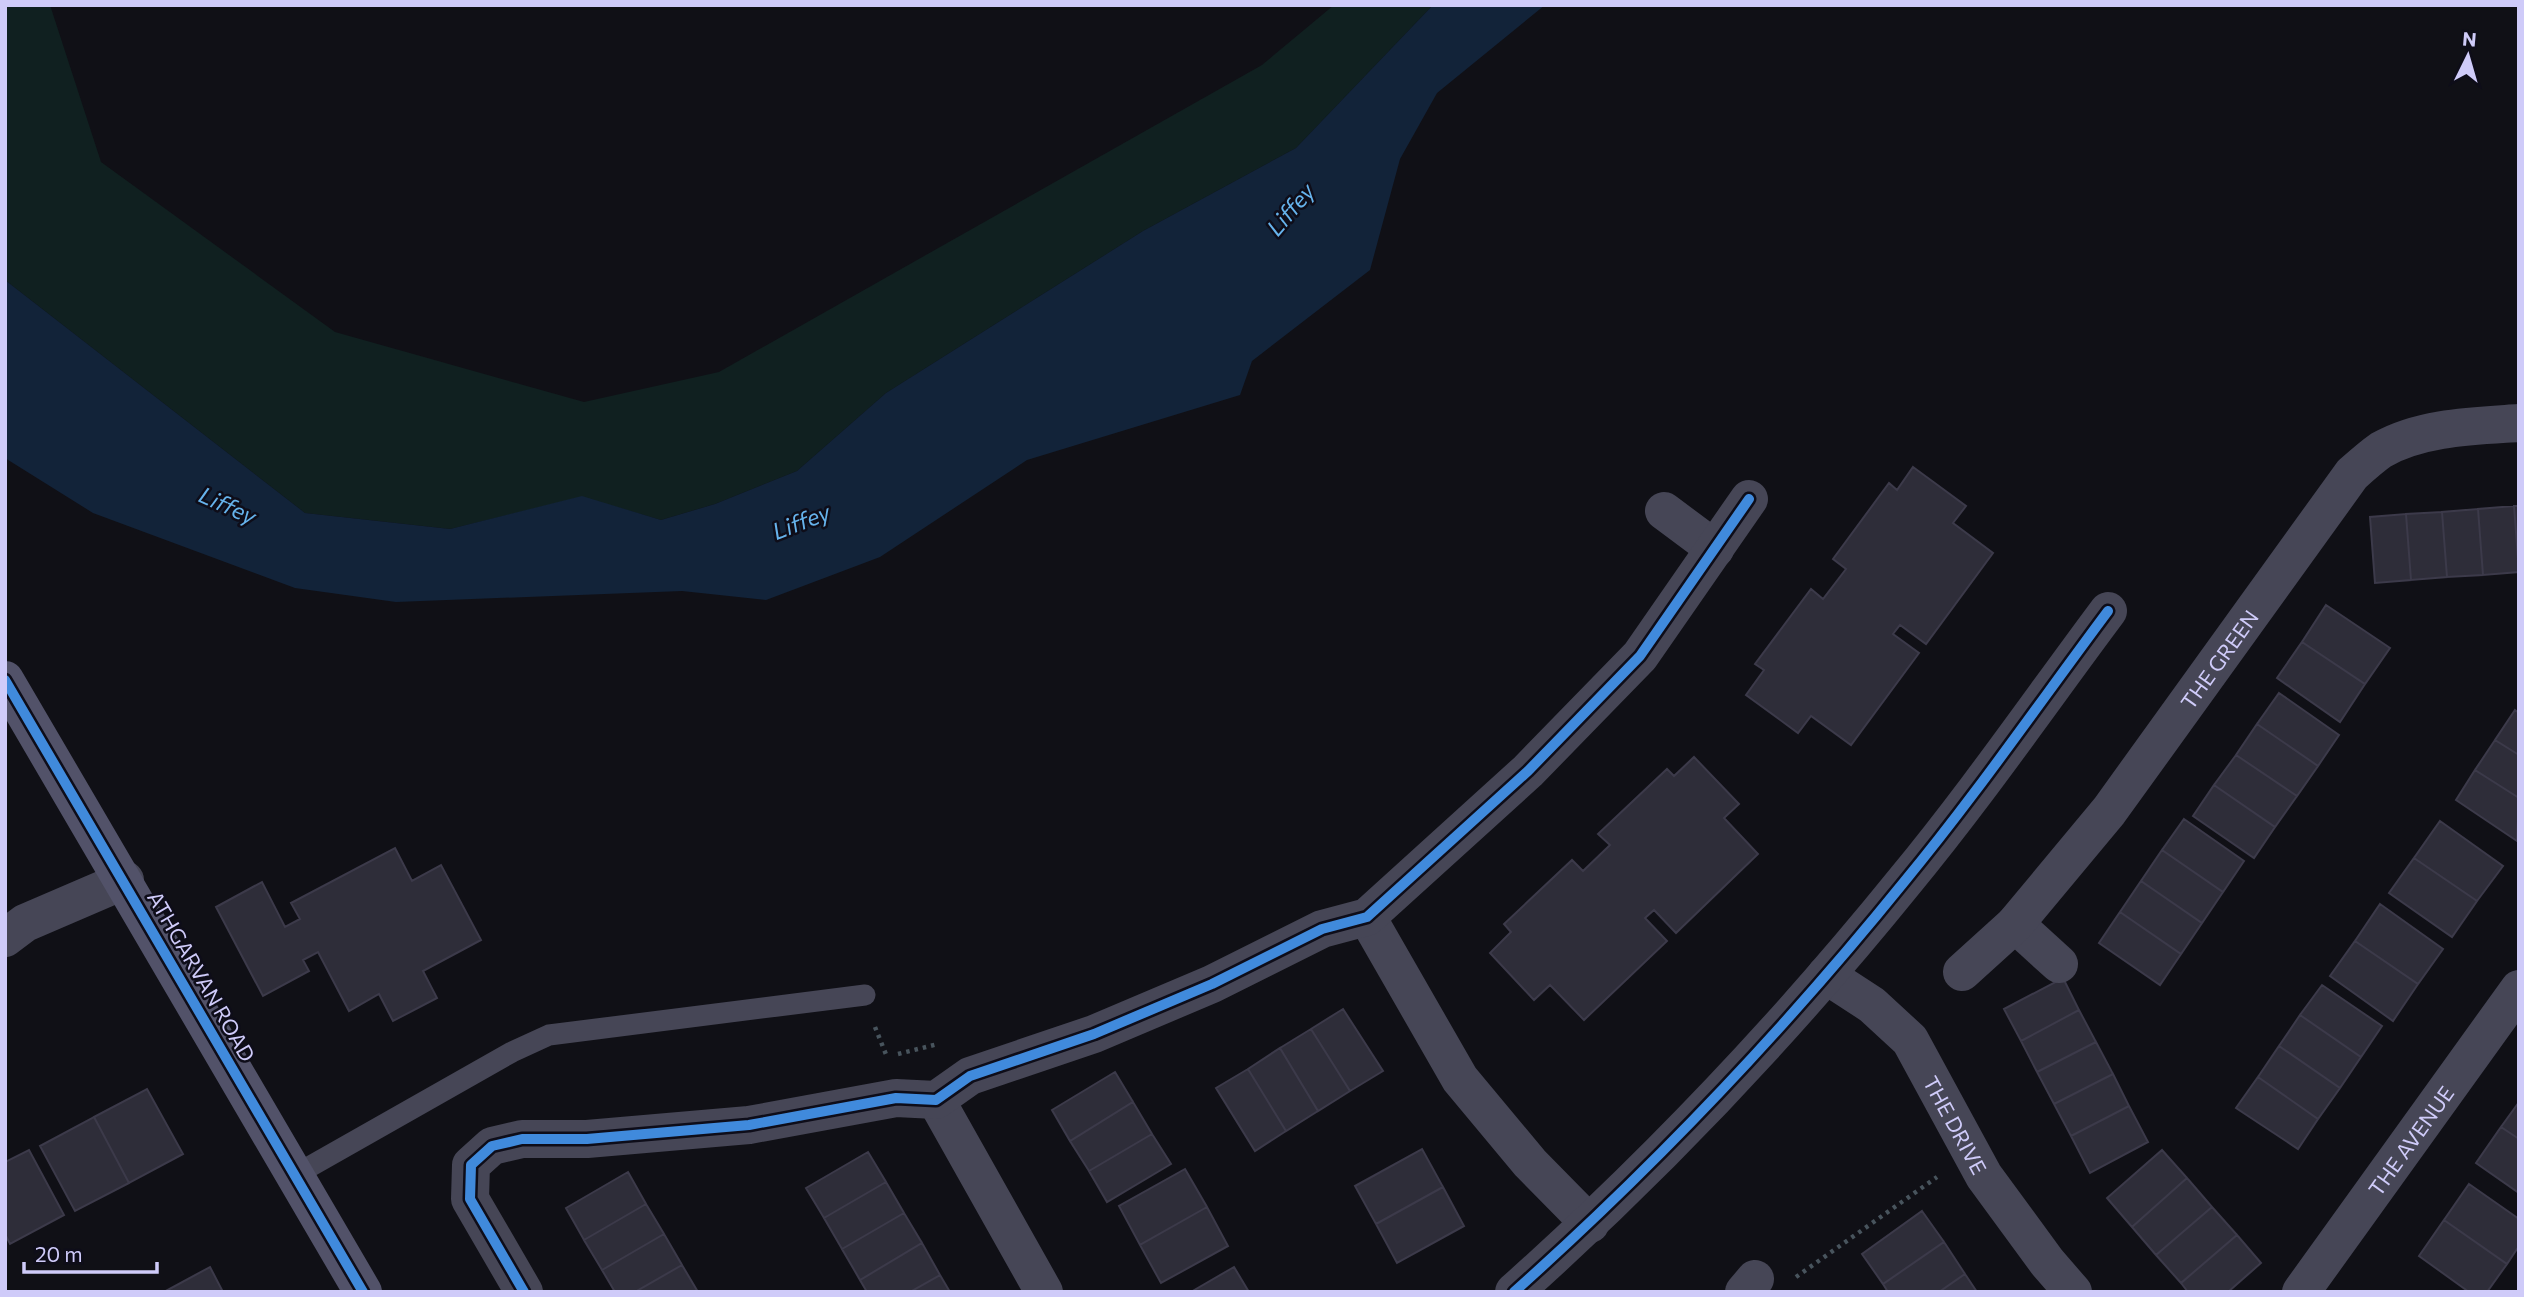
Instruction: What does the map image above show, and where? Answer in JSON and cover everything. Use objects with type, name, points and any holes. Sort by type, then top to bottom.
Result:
[{"type":"main road","name":"ATHGARVAN ROAD","points":[[5,680],[125,880],[363,1292]]},
{"type":"street","name":"THE GREEN","points":[[1962,972],[2015,924],[2109,811],[2352,474],[2381,451],[2411,437],[2480,425],[2519,423]]},
{"type":"street","points":[[524,1292],[470,1199],[471,1165],[492,1146],[522,1139],[587,1139],[749,1125],[896,1098],[936,1100],[970,1076],[1094,1034],[1212,984],[1322,929],[1367,917],[1528,771],[1640,656],[1749,499]]},
{"type":"street","points":[[1664,511],[1715,549]]},
{"type":"street","points":[[1514,1292],[1590,1224],[1718,1096],[1826,975],[1906,881],[2108,611]]},
{"type":"street","points":[[5,938],[25,923],[125,880]]},
{"type":"street","points":[[1367,917],[1460,1079],[1530,1163],[1590,1224]]},
{"type":"street","points":[[2015,924],[2059,964]]},
{"type":"street","name":"THE DRIVE","points":[[1826,975],[1872,1005],[1910,1040],[1970,1153],[2048,1262],[2073,1292]]},
{"type":"street","name":"THE AVENUE","points":[[2301,1292],[2519,989]]},
{"type":"street","points":[[936,1100],[1044,1292]]},
{"type":"lane","points":[[295,1175],[512,1052],[549,1035],[865,995]]},
{"type":"path","points":[[865,995],[885,1057],[947,1042]]},
{"type":"path","points":[[1749,1285],[1789,1282],[1970,1153]]},
{"type":"shaded area","points":[[5,5],[50,5],[101,162],[335,332],[584,402],[719,372],[1262,65],[1334,5],[1433,5],[1296,148],[1143,231],[886,393],[797,471],[715,504],[661,520],[582,497],[450,529],[305,513],[5,280]]},
{"type":"water","name":"Liffey","points":[[1433,5],[1545,5],[1437,93],[1400,159],[1370,270],[1252,361],[1240,395],[1027,460],[880,557],[766,600],[682,591],[396,602],[295,588],[93,513],[5,458],[5,280],[305,513],[450,529],[582,496],[661,520],[715,504],[797,471],[886,393],[1143,231],[1296,148]]},
{"type":"building","points":[[1913,467],[1966,506],[1953,523],[1993,553],[1926,644],[1900,625],[1893,634],[1919,653],[1851,745],[1811,716],[1798,733],[1746,695],[1764,670],[1755,664],[1811,589],[1823,599],[1846,569],[1833,559],[1889,483],[1897,490]]},
{"type":"building","points":[[2514,506],[2519,506],[2519,572]]},
{"type":"building","points":[[2514,506],[2519,572],[2483,575],[2478,509]]},
{"type":"building","points":[[2478,509],[2483,575],[2447,577],[2442,512]]},
{"type":"building","points":[[2442,512],[2447,577],[2411,580],[2406,514]]},
{"type":"building","points":[[2406,514],[2411,580],[2375,583],[2370,517]]},
{"type":"building","points":[[2326,605],[2390,648],[2365,684],[2302,642]]},
{"type":"building","points":[[2302,642],[2365,684],[2340,722],[2277,678]]},
{"type":"building","points":[[2279,693],[2339,735],[2318,766],[2257,724]]},
{"type":"building","points":[[2515,710],[2519,713],[2519,755],[2495,740]]},
{"type":"building","points":[[2257,724],[2318,766],[2297,796],[2236,755]]},
{"type":"building","points":[[2495,740],[2519,755],[2519,798],[2475,770]]},
{"type":"building","points":[[2236,755],[2297,796],[2275,827],[2214,785]]},
{"type":"building","points":[[1694,757],[1739,804],[1724,818],[1758,854],[1676,933],[1654,910],[1645,918],[1667,941],[1584,1020],[1550,985],[1534,1000],[1490,953],[1511,932],[1504,924],[1572,860],[1583,871],[1610,845],[1598,834],[1667,769],[1674,776]]},
{"type":"building","points":[[2475,770],[2519,798],[2517,841],[2456,800]]},
{"type":"building","points":[[2214,785],[2275,827],[2254,858],[2193,816]]},
{"type":"building","points":[[2184,819],[2244,861],[2223,892],[2162,850]]},
{"type":"building","points":[[2440,821],[2503,866],[2477,901],[2414,858]]},
{"type":"building","points":[[395,848],[412,881],[441,865],[481,940],[423,971],[437,998],[393,1021],[379,994],[349,1011],[318,952],[303,960],[309,971],[263,996],[216,907],[262,882],[285,927],[300,919],[291,903]]},
{"type":"building","points":[[2162,850],[2223,892],[2202,923],[2141,881]]},
{"type":"building","points":[[2414,858],[2477,901],[2452,937],[2389,893]]},
{"type":"building","points":[[2141,881],[2202,923],[2181,954],[2120,912]]},
{"type":"building","points":[[2380,904],[2443,949],[2418,984],[2355,941]]},
{"type":"building","points":[[2120,912],[2181,954],[2160,985],[2099,943]]},
{"type":"building","points":[[2355,941],[2418,984],[2393,1021],[2330,976]]},
{"type":"building","points":[[2063,978],[2079,1010],[2021,1041],[2004,1009]]},
{"type":"building","points":[[2322,985],[2382,1026],[2361,1057],[2300,1015]]},
{"type":"building","points":[[1343,1009],[1383,1071],[1350,1091],[1311,1029]]},
{"type":"building","points":[[2079,1010],[2096,1042],[2037,1072],[2021,1041]]},
{"type":"building","points":[[2300,1015],[2361,1057],[2340,1088],[2279,1046]]},
{"type":"building","points":[[1311,1029],[1350,1091],[1318,1111],[1280,1048]]},
{"type":"building","points":[[2096,1042],[2113,1074],[2054,1104],[2037,1072]]},
{"type":"building","points":[[2279,1046],[2340,1088],[2318,1119],[2258,1077]]},
{"type":"building","points":[[1280,1048],[1318,1111],[1286,1131],[1248,1069]]},
{"type":"building","points":[[1248,1069],[1286,1131],[1255,1151],[1216,1088]]},
{"type":"building","points":[[1115,1072],[1133,1102],[1070,1141],[1052,1110]]},
{"type":"building","points":[[2113,1074],[2129,1106],[2071,1136],[2054,1104]]},
{"type":"building","points":[[2258,1077],[2318,1119],[2298,1149],[2236,1108]]},
{"type":"building","points":[[147,1089],[183,1154],[129,1183],[94,1117]]},
{"type":"building","points":[[1133,1102],[1152,1134],[1089,1171],[1070,1141]]},
{"type":"building","points":[[2519,1102],[2519,1139],[2501,1127]]},
{"type":"building","points":[[2129,1106],[2148,1142],[2090,1173],[2071,1136]]},
{"type":"building","points":[[94,1117],[129,1183],[75,1211],[40,1146]]},
{"type":"building","points":[[2501,1127],[2519,1139],[2519,1193],[2476,1163]]},
{"type":"building","points":[[1152,1134],[1171,1164],[1107,1202],[1089,1171]]},
{"type":"building","points":[[1422,1149],[1443,1187],[1376,1224],[1355,1186]]},
{"type":"building","points":[[29,1150],[64,1215],[10,1244],[5,1234],[5,1162]]},
{"type":"building","points":[[2162,1150],[2187,1178],[2132,1227],[2107,1198]]},
{"type":"building","points":[[868,1152],[886,1182],[824,1218],[806,1188]]},
{"type":"building","points":[[1185,1169],[1207,1207],[1140,1245],[1119,1206]]},
{"type":"building","points":[[628,1172],[646,1204],[584,1240],[566,1208]]},
{"type":"building","points":[[2187,1178],[2212,1207],[2156,1255],[2132,1227]]},
{"type":"building","points":[[886,1182],[904,1213],[842,1249],[824,1218]]},
{"type":"building","points":[[2469,1184],[2519,1219],[2519,1246],[2507,1264],[2444,1220]]},
{"type":"building","points":[[1443,1187],[1464,1226],[1397,1263],[1376,1224]]},
{"type":"building","points":[[646,1204],[664,1234],[602,1270],[584,1240]]},
{"type":"building","points":[[1207,1207],[1228,1246],[1161,1283],[1140,1245]]},
{"type":"building","points":[[2212,1207],[2237,1235],[2181,1283],[2156,1255]]},
{"type":"building","points":[[1922,1211],[1944,1242],[1883,1284],[1862,1254]]},
{"type":"building","points":[[904,1213],[922,1243],[860,1280],[842,1249]]},
{"type":"building","points":[[2444,1220],[2507,1264],[2487,1292],[2469,1292],[2419,1256]]},
{"type":"building","points":[[664,1234],[682,1265],[635,1292],[615,1292],[602,1270]]},
{"type":"building","points":[[2237,1235],[2261,1263],[2228,1292],[2188,1292],[2181,1283]]},
{"type":"building","points":[[1944,1242],[1965,1274],[1939,1292],[1888,1292],[1883,1284]]},
{"type":"building","points":[[922,1243],[940,1275],[910,1292],[867,1292],[860,1280]]},
{"type":"building","points":[[682,1265],[698,1292],[635,1292]]},
{"type":"building","points":[[210,1267],[223,1292],[164,1292]]},
{"type":"building","points":[[1234,1267],[1249,1292],[1191,1292]]},
{"type":"building","points":[[1965,1274],[1977,1292],[1939,1292]]},
{"type":"building","points":[[940,1275],[950,1292],[910,1292]]},
{"type":"cycle path","points":[[524,1292],[470,1199],[471,1165],[492,1146],[522,1139],[587,1139],[749,1125],[896,1098],[936,1100],[970,1076],[1094,1034],[1212,984],[1322,929],[1367,917],[1528,771],[1640,656],[1749,499]]},
{"type":"cycle path","points":[[1514,1292],[1668,1146],[1813,990],[1957,816],[2108,611]]},
{"type":"cycle path","points":[[5,680],[363,1292]]}]
